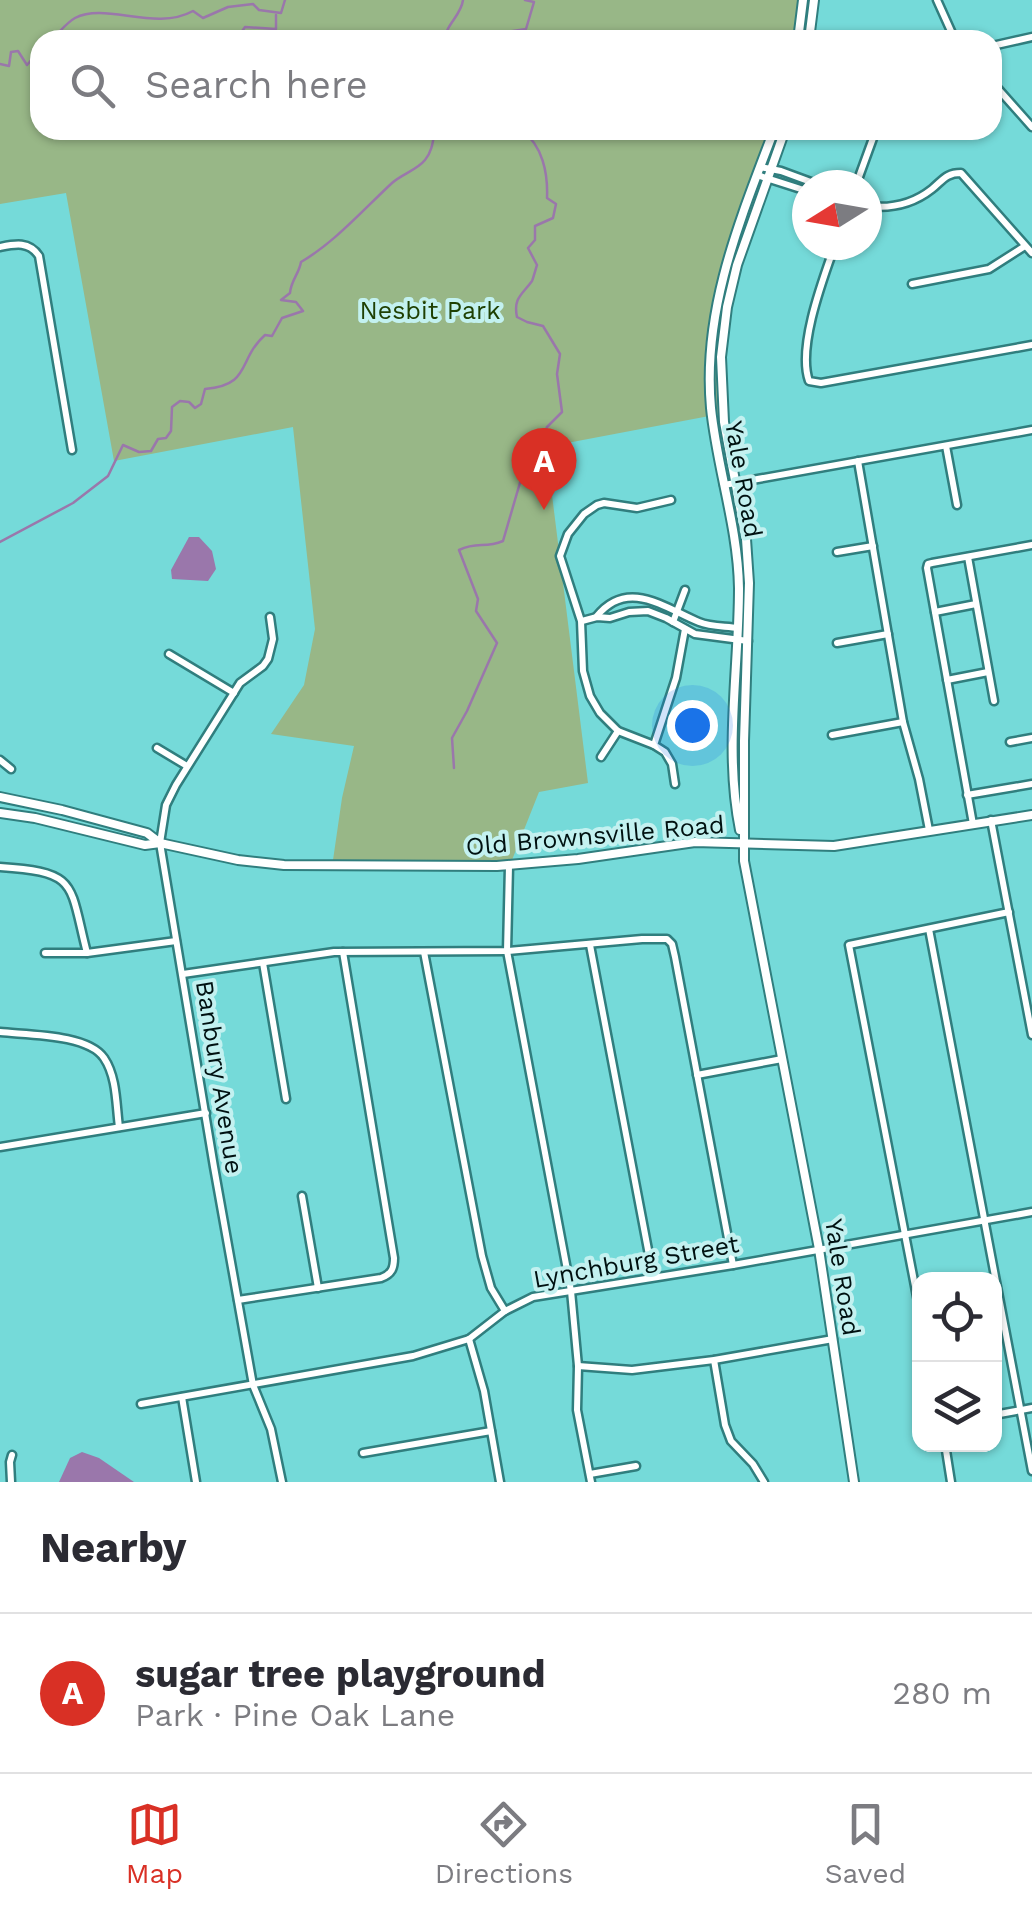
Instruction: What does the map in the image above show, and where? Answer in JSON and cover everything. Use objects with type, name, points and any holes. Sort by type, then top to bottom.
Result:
[{"type":"main road","points":[[799,30],[803,0]]},
{"type":"main road","points":[[810,30],[814,0]]},
{"type":"main road","name":"Yale Road","points":[[770,140],[729,254],[712,333],[712,411],[738,565],[732,768],[747,880],[819,1249],[854,1482]]},
{"type":"main road","name":"Yale Road","points":[[744,844],[747,554],[722,407],[720,367],[736,265],[781,140]]},
{"type":"main road","points":[[0,797],[146,833],[160,843]]},
{"type":"main road","points":[[0,813],[145,845],[160,843]]},
{"type":"main road","name":"Old Brownsville Road","points":[[160,843],[238,860],[284,865],[508,866],[695,842],[834,846],[1032,815]]},
{"type":"street","points":[[937,0],[950,30]]},
{"type":"street","points":[[1002,44],[1032,36]]},
{"type":"street","points":[[1002,93],[1032,127]]},
{"type":"street","points":[[861,170],[872,140]]},
{"type":"street","points":[[882,207],[908,203],[927,192],[951,169],[966,178],[1032,253]]},
{"type":"street","points":[[759,170],[792,185]]},
{"type":"street","points":[[769,175],[781,171],[792,175]]},
{"type":"street","points":[[0,246],[20,244],[37,253],[72,450]]},
{"type":"street","points":[[912,284],[989,269],[1025,246]]},
{"type":"street","points":[[830,260],[813,314],[806,373],[810,381],[820,383],[1032,346]]},
{"type":"street","points":[[724,485],[1032,430]]},
{"type":"street","points":[[946,446],[957,505]]},
{"type":"street","points":[[858,461],[903,722],[928,830]]},
{"type":"street","points":[[672,500],[637,508],[600,504],[584,514],[568,534],[560,556],[582,621],[586,685],[600,713],[618,731],[665,752],[676,784]]},
{"type":"street","points":[[972,824],[927,568],[928,564],[1032,545]]},
{"type":"street","points":[[837,552],[873,546]]},
{"type":"street","points":[[968,557],[994,700]]},
{"type":"street","points":[[673,622],[685,590]]},
{"type":"street","points":[[596,617],[605,606],[638,598],[659,602],[706,624],[749,628]]},
{"type":"street","points":[[935,612],[976,604]]},
{"type":"street","points":[[582,621],[648,611],[695,634],[748,640]]},
{"type":"street","name":"Banbury Avenue","points":[[270,617],[273,639],[268,659],[240,683],[187,766],[166,806],[160,843],[253,1384],[271,1429],[282,1482]]},
{"type":"street","points":[[654,745],[674,687],[684,629]]},
{"type":"street","points":[[837,643],[888,634]]},
{"type":"street","points":[[169,654],[234,693]]},
{"type":"street","points":[[947,680],[988,672]]},
{"type":"street","points":[[832,735],[903,722]]},
{"type":"street","points":[[601,756],[618,731]]},
{"type":"street","points":[[1010,742],[1032,738]]},
{"type":"street","points":[[157,748],[187,766]]},
{"type":"street","points":[[0,760],[11,769]]},
{"type":"street","points":[[967,795],[1032,784]]},
{"type":"street","points":[[991,820],[1032,1035]]},
{"type":"street","points":[[508,866],[507,950],[570,1292],[578,1366],[577,1410],[590,1478],[636,1466]]},
{"type":"street","points":[[0,867],[37,869],[59,876],[71,889],[87,953]]},
{"type":"street","points":[[912,1273],[849,945],[1009,912]]},
{"type":"street","points":[[929,930],[1032,1472]]},
{"type":"street","points":[[183,974],[343,952],[507,950],[667,939],[675,957],[734,1265]]},
{"type":"street","points":[[45,953],[87,953],[176,941]]},
{"type":"street","points":[[590,945],[653,1276]]},
{"type":"street","points":[[238,1300],[381,1278],[392,1272],[394,1258],[343,952]]},
{"type":"street","points":[[424,952],[482,1256],[490,1288],[505,1311]]},
{"type":"street","points":[[263,963],[286,1099]]},
{"type":"street","points":[[0,1032],[90,1045],[104,1057],[113,1078],[120,1127]]},
{"type":"street","points":[[698,1076],[782,1059]]},
{"type":"street","points":[[0,1147],[206,1114]]},
{"type":"street","points":[[302,1196],[318,1288]]},
{"type":"street","name":"Lynchburg Street","points":[[141,1404],[399,1359],[469,1339],[505,1311],[533,1296],[1032,1212]]},
{"type":"street","points":[[469,1339],[484,1391],[500,1482]]},
{"type":"street","points":[[578,1366],[632,1370],[833,1339]]},
{"type":"street","points":[[714,1360],[724,1424],[732,1442],[764,1482]]},
{"type":"street","points":[[182,1397],[196,1482]]},
{"type":"street","points":[[1002,1413],[1032,1408]]},
{"type":"street","points":[[363,1453],[491,1430]]},
{"type":"street","points":[[946,1452],[951,1482]]},
{"type":"street","points":[[11,1482],[12,1455]]},
{"type":"green space","name":"Nesbit Park","points":[[0,0],[815,0],[811,30],[30,30],[30,140],[783,140],[735,277],[724,338],[725,413],[546,447],[588,783],[539,792],[510,865],[332,867],[354,746],[271,734],[304,685],[315,629],[293,427],[114,461],[66,193],[0,204]]},
{"type":"shaded area","points":[[189,537],[199,537],[212,551],[216,569],[208,581],[172,579],[171,570]]},
{"type":"shaded area","points":[[82,1452],[99,1458],[134,1482],[59,1482],[70,1458]]},
{"type":"waterway","points":[[62,30],[87,14],[163,19],[193,11],[203,18],[228,7],[253,4],[259,10],[281,13],[285,0]]},
{"type":"waterway","points":[[448,30],[463,0]]},
{"type":"waterway","points":[[519,30],[526,29],[534,2],[525,0]]},
{"type":"waterway","points":[[243,30],[276,29],[276,15]]},
{"type":"waterway","points":[[0,64],[9,66],[11,52],[18,51],[27,65],[30,62]]},
{"type":"waterway","points":[[0,542],[73,503],[108,476],[123,445],[139,452],[151,451],[158,439],[166,438],[171,431],[172,407],[180,401],[195,408],[201,404],[205,389],[220,387],[237,377],[256,344],[265,335],[272,336],[282,318],[303,311],[296,302],[281,300],[290,293],[301,262],[337,235],[392,183],[422,163],[433,140]]},
{"type":"waterway","points":[[454,768],[452,738],[497,643],[476,611],[478,599],[459,550],[503,541],[524,469],[539,451],[547,427],[562,412],[557,374],[560,354],[543,326],[517,317],[516,311],[517,301],[532,281],[537,265],[528,248],[535,240],[535,226],[553,218],[556,204],[547,198],[545,170],[531,140]]},
{"type":"place","name":"sugar tree playground","points":[[544,510]]}]
